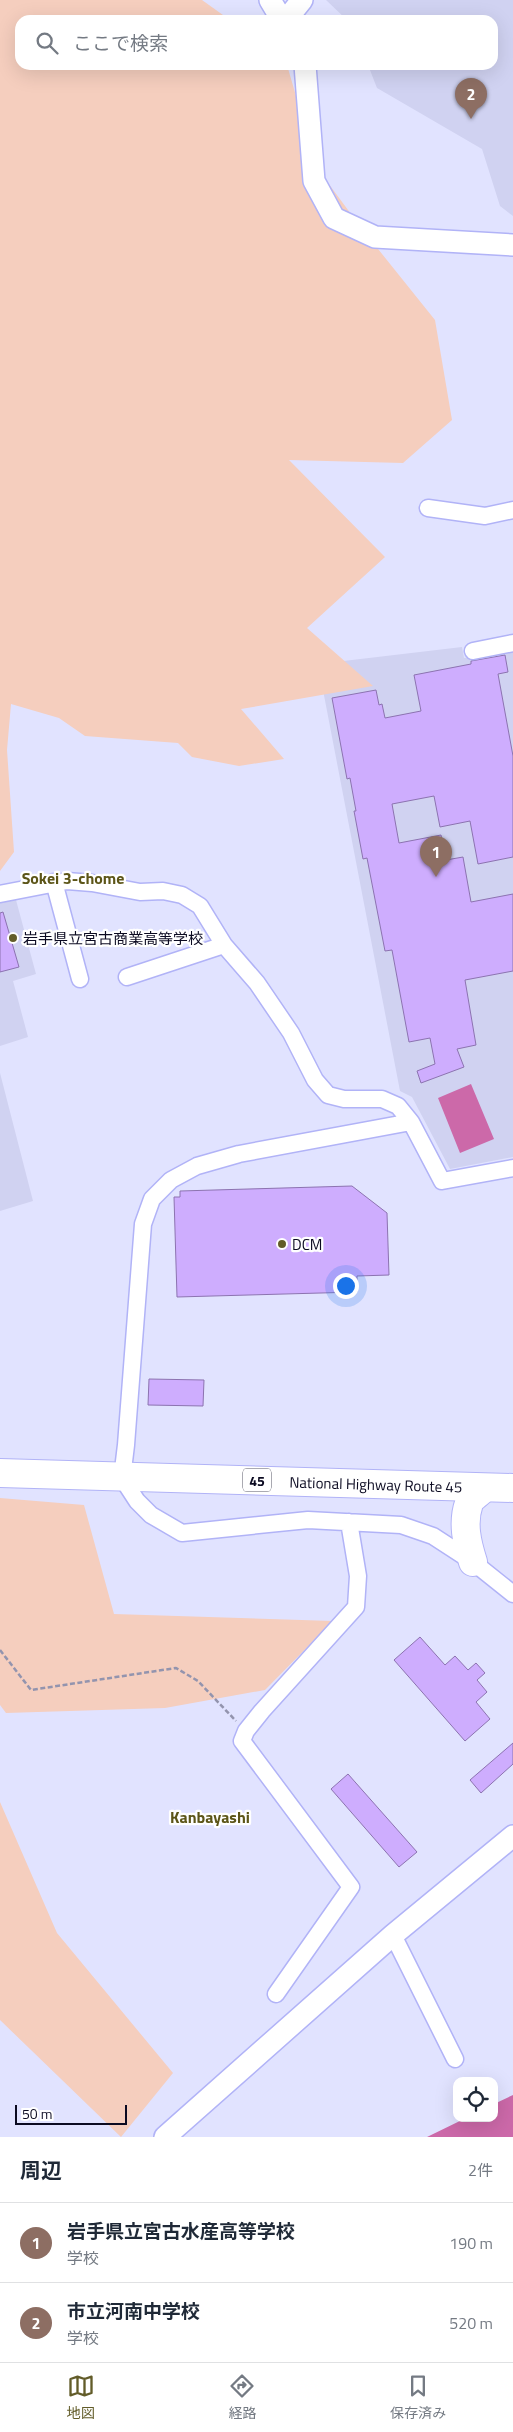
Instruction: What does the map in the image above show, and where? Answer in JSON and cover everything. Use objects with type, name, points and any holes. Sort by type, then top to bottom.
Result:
[{"type":"highway","name":"National Highway Route 45","points":[[0,1473],[483,1489],[513,1488]]},
{"type":"highway","points":[[473,1562],[466,1540],[466,1520],[470,1501],[483,1489]]},
{"type":"street","points":[[270,0],[279,15]]},
{"type":"street","points":[[290,15],[302,0]]},
{"type":"street","points":[[305,70],[314,182],[334,218],[375,237],[513,245]]},
{"type":"street","points":[[428,508],[485,516],[513,510]]},
{"type":"street","points":[[473,651],[513,643]]},
{"type":"street","points":[[54,882],[80,979]]},
{"type":"street","points":[[0,894],[54,882],[92,883],[140,892],[163,891],[182,895],[200,906],[224,945],[273,1006],[291,1033],[315,1080],[328,1095],[344,1099],[382,1099],[398,1106],[411,1122],[442,1181],[513,1168]]},
{"type":"street","points":[[127,977],[224,945]]},
{"type":"street","points":[[411,1122],[239,1154],[197,1166],[170,1180],[152,1200],[143,1224],[140,1247],[122,1478],[137,1501],[151,1516],[182,1533],[308,1520],[401,1525],[433,1536],[473,1562],[513,1594]]},
{"type":"street","points":[[276,1994],[351,1887],[242,1741],[246,1731],[356,1607],[358,1576],[349,1522]]},
{"type":"street","points":[[165,2137],[393,1935],[513,1836]]},
{"type":"street","points":[[393,1935],[455,2059]]},
{"type":"path","points":[[0,1650],[31,1690],[176,1668],[198,1681],[246,1731]]},
{"type":"shaded area","points":[[0,0],[202,0],[223,15],[15,15],[15,70],[288,70],[317,168],[362,229],[435,320],[452,420],[403,463],[289,460],[385,557],[307,628],[373,686],[241,709],[284,759],[239,766],[192,757],[178,743],[85,736],[59,718],[11,704],[7,750],[14,852],[0,871]]},
{"type":"shaded area","points":[[326,0],[513,0],[513,216],[500,206],[482,149],[377,88],[370,70],[498,70],[498,15],[342,15]]},
{"type":"shaded area","points":[[462,647],[464,658],[513,649],[513,1157],[450,1169],[412,1097],[400,1091],[318,664]]},
{"type":"shaded area","name":"岩手県立宮古商業高等学校","points":[[16,900],[36,974],[13,981],[28,1037],[0,1046],[0,902]]},
{"type":"shaded area","points":[[0,1073],[33,1201],[0,1211]]},
{"type":"shaded area","points":[[471,1084],[494,1139],[460,1153],[438,1098]]},
{"type":"shaded area","points":[[0,1498],[84,1505],[114,1614],[333,1621],[265,1690],[165,1708],[6,1713],[0,1705]]},
{"type":"shaded area","points":[[0,1802],[57,1933],[173,2073],[121,2137],[0,2020]]},
{"type":"shaded area","points":[[513,2095],[513,2137],[427,2137],[458,2122],[498,2122],[498,2102]]},
{"type":"building","points":[[505,655],[508,672],[498,674],[513,756],[513,857],[478,864],[470,821],[440,827],[434,796],[392,804],[399,843],[441,835],[446,860],[463,857],[471,902],[513,894],[513,971],[465,980],[476,1045],[457,1049],[464,1067],[421,1083],[417,1071],[435,1064],[430,1038],[409,1042],[392,950],[385,951],[367,858],[363,859],[350,778],[347,779],[332,698],[376,690],[379,705],[382,704],[385,718],[421,711],[414,675]]},
{"type":"building","points":[[3,912],[19,967],[0,972],[0,913]]},
{"type":"building","name":"DCM","points":[[352,1186],[387,1213],[389,1275],[357,1276],[357,1292],[177,1297],[174,1197],[180,1197],[180,1191]]},
{"type":"building","points":[[149,1379],[204,1380],[203,1406],[148,1405]]},
{"type":"building","points":[[420,1637],[445,1665],[455,1656],[468,1670],[476,1663],[485,1673],[477,1680],[487,1692],[476,1702],[490,1719],[465,1741],[394,1660]]},
{"type":"building","points":[[513,1743],[513,1764],[481,1793],[470,1780]]},
{"type":"building","points":[[348,1774],[417,1852],[399,1867],[331,1789]]},
{"type":"place","name":"市立河南中学校","points":[[471,119]]},
{"type":"place","name":"岩手県立宮古水産高等学校","points":[[436,877]]},
{"type":"place","name":"岩手県立宮古商業高等学校","points":[[13,938]]},
{"type":"place","name":"DCM","points":[[282,1244]]},
{"type":"district","name":"Sokei 3-chome","points":[[73,878]]},
{"type":"district","name":"Kanbayashi","points":[[210,1817]]}]
